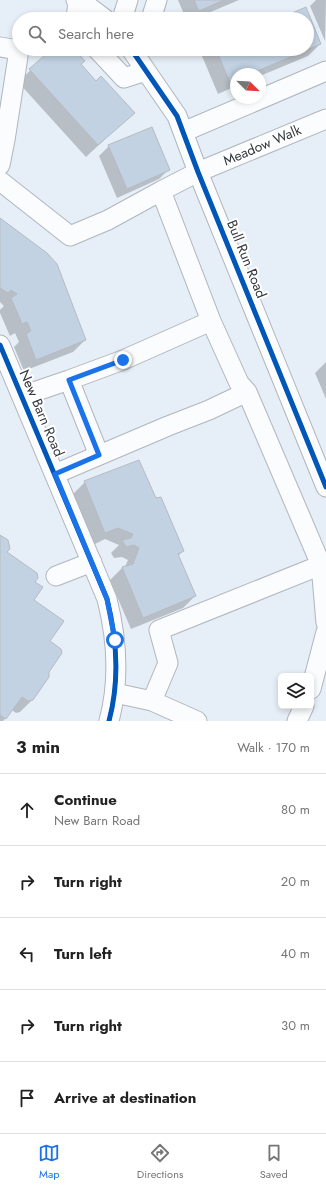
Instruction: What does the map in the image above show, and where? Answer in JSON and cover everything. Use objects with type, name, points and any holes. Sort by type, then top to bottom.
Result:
[{"type":"street","points":[[124,12],[128,0]]},
{"type":"street","points":[[153,12],[157,0]]},
{"type":"street","points":[[76,7],[85,4],[96,12]]},
{"type":"street","points":[[0,47],[12,49]]},
{"type":"street","points":[[0,165],[18,56]]},
{"type":"street","points":[[104,56],[124,78],[139,57]]},
{"type":"street","name":"Bull Run Road","points":[[139,57],[177,116],[198,172],[320,454],[326,486]]},
{"type":"street","points":[[183,132],[326,71]]},
{"type":"street","name":"Meadow Walk","points":[[0,181],[70,236],[108,220],[198,172],[326,119]]},
{"type":"street","points":[[161,191],[211,321],[239,383],[246,392],[324,564],[326,623]]},
{"type":"street","points":[[22,396],[123,360],[211,321]]},
{"type":"street","name":"New Barn Road","points":[[0,345],[107,599],[113,625],[116,653],[115,693],[109,721]]},
{"type":"street","points":[[69,380],[99,455]]},
{"type":"street","points":[[55,474],[209,410],[246,392]]},
{"type":"street","points":[[56,576],[92,562]]},
{"type":"street","points":[[152,701],[168,663],[159,630],[324,564]]},
{"type":"street","points":[[314,678],[326,632]]},
{"type":"street","points":[[115,693],[152,701],[197,721]]},
{"type":"street","points":[[297,721],[303,709]]},
{"type":"building","points":[[194,0],[224,0],[199,11]]},
{"type":"building","points":[[306,7],[308,12],[294,12]]},
{"type":"building","points":[[314,27],[321,44],[314,47]]},
{"type":"building","points":[[44,56],[80,56],[85,61],[81,64],[96,81],[101,76],[135,113],[98,145],[29,69]]},
{"type":"building","points":[[219,56],[293,56],[264,68],[230,68],[230,83]]},
{"type":"building","points":[[152,127],[170,170],[127,189],[108,145]]},
{"type":"building","points":[[0,218],[47,253],[57,264],[86,340],[36,360],[26,334],[31,331],[27,322],[22,324],[11,298],[17,294],[11,290],[8,293],[0,288]]},
{"type":"building","points":[[139,460],[156,498],[161,497],[184,551],[178,554],[196,596],[143,618],[122,567],[133,564],[139,548],[134,545],[126,547],[122,540],[131,538],[133,534],[118,528],[105,533],[84,481]]},
{"type":"building","points":[[0,535],[8,540],[10,549],[7,552],[37,573],[38,578],[35,582],[43,587],[34,600],[64,621],[50,641],[61,649],[62,653],[49,672],[49,677],[33,700],[28,701],[22,697],[6,719],[0,715]]},
{"type":"cycle path","points":[[136,56],[177,116],[198,172],[326,487]]},
{"type":"cycle path","points":[[0,345],[107,599],[113,629],[116,660],[115,690],[109,721]]},
{"type":"route","points":[[115,640],[107,599],[55,474],[99,455],[69,380],[123,360]]}]
